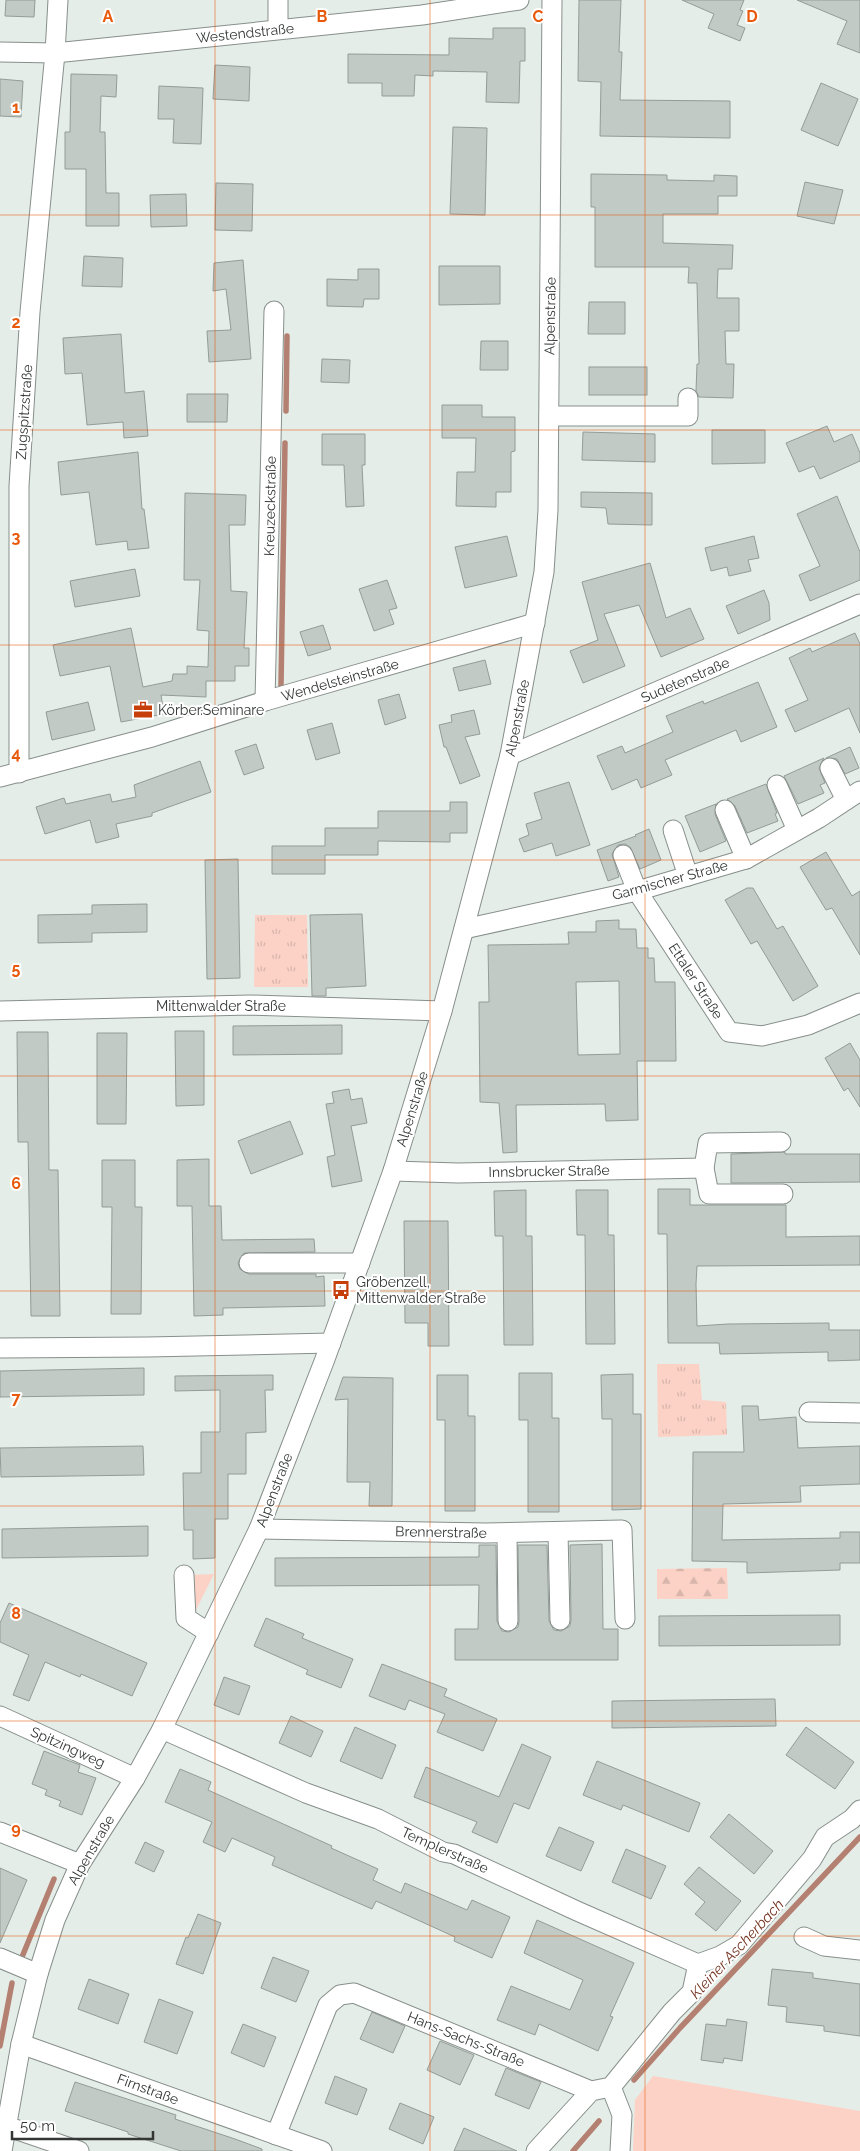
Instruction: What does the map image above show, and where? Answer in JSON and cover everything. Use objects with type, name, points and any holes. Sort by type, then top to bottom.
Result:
[{"type":"street","name":"Zugspitzstraße","points":[[20,773],[20,486],[30,312],[56,53],[58,0]]},
{"type":"street","points":[[278,0],[278,29]]},
{"type":"street","name":"Westendstraße","points":[[0,52],[56,53],[422,15],[519,0]]},
{"type":"street","name":"Alpenstraße","points":[[2,2151],[6,2126],[6,2087],[21,2044],[38,1974],[55,1920],[80,1864],[135,1778],[162,1729],[259,1529],[360,1264],[393,1171],[442,1011],[510,755],[544,572],[548,510],[552,0]]},
{"type":"street","name":"Kreuzeckstraße","points":[[265,702],[274,311]]},
{"type":"street","points":[[549,416],[688,416],[688,398]]},
{"type":"street","name":"Sudetenstraße","points":[[510,755],[860,604]]},
{"type":"street","name":"Wendelsteinstraße","points":[[0,777],[152,737],[535,623]]},
{"type":"street","points":[[830,768],[853,796]]},
{"type":"street","points":[[776,785],[797,830]]},
{"type":"street","name":"Garmischer Straße","points":[[464,929],[637,891],[746,859],[853,796]]},
{"type":"street","points":[[725,810],[746,859]]},
{"type":"street","points":[[673,830],[688,876]]},
{"type":"street","name":"Ettaler Straße","points":[[623,855],[637,891],[729,1032],[762,1036],[808,1026],[860,1003]]},
{"type":"street","name":"Mittenwalder Straße","points":[[0,1011],[250,1005],[442,1011]]},
{"type":"street","points":[[780,1142],[708,1143],[704,1168],[709,1194],[783,1194]]},
{"type":"street","name":"Innsbrucker Straße","points":[[393,1171],[458,1173],[704,1168]]},
{"type":"street","points":[[249,1263],[360,1264]]},
{"type":"street","points":[[0,1348],[331,1343]]},
{"type":"street","points":[[808,1412],[860,1413]]},
{"type":"street","name":"Brennerstraße","points":[[259,1529],[507,1533],[622,1530],[625,1619]]},
{"type":"street","points":[[558,1532],[560,1620]]},
{"type":"street","points":[[507,1533],[508,1621]]},
{"type":"street","points":[[184,1575],[186,1618],[208,1633]]},
{"type":"street","name":"Spitzingweg","points":[[0,1716],[135,1778]]},
{"type":"street","name":"Templerstraße","points":[[162,1729],[306,1793],[378,1819],[443,1852],[454,1854],[576,1911],[698,1964]]},
{"type":"street","points":[[536,2151],[591,2090],[611,2087],[672,2012],[692,1992],[698,1964],[720,1956],[739,1945],[812,1859],[825,1836],[852,1818],[860,1810]]},
{"type":"street","points":[[0,1832],[80,1864]]},
{"type":"street","points":[[804,1937],[824,1946],[860,1950]]},
{"type":"street","points":[[0,1958],[38,1974]]},
{"type":"street","name":"Hans-Sachs-Straße","points":[[276,2135],[328,2005],[340,1995],[354,1994],[591,2090]]},
{"type":"street","name":"Firnstraße","points":[[21,2044],[322,2151]]},
{"type":"street","points":[[611,2087],[622,2115],[620,2151]]},
{"type":"street","points":[[6,2126],[80,2151]]},
{"type":"green space","points":[[255,915],[307,915],[308,987],[254,987]]},
{"type":"green space","points":[[657,1364],[699,1364],[702,1400],[726,1402],[727,1435],[658,1437]]},
{"type":"green space","points":[[727,1568],[728,1599],[657,1599],[657,1569]]},
{"type":"green space","points":[[214,1574],[196,1610],[190,1606],[190,1575]]},
{"type":"green space","points":[[653,2076],[860,2111],[860,2151],[633,2151],[635,2100]]},
{"type":"building","points":[[6,0],[35,0],[34,17],[5,16]]},
{"type":"building","points":[[579,0],[621,0],[619,52],[622,52],[620,100],[730,101],[730,138],[600,136],[601,82],[578,81]]},
{"type":"building","points":[[682,0],[744,0],[740,10],[743,11],[737,25],[745,28],[740,41],[708,28],[714,14]]},
{"type":"building","points":[[797,0],[860,0],[860,53],[837,44],[847,21]]},
{"type":"building","points":[[493,28],[525,28],[525,61],[520,61],[519,103],[486,102],[487,72],[433,71],[433,76],[415,75],[414,96],[382,96],[382,83],[348,83],[348,54],[449,55],[449,38],[493,39]]},
{"type":"building","points":[[215,65],[250,67],[249,101],[213,99]]},
{"type":"building","points":[[71,74],[117,75],[116,97],[101,96],[100,132],[105,132],[106,193],[119,193],[119,226],[86,226],[86,169],[65,169],[65,132],[70,132]]},
{"type":"building","points":[[0,79],[23,81],[21,117],[0,116]]},
{"type":"building","points":[[821,83],[858,99],[838,146],[801,130]]},
{"type":"building","points":[[159,86],[203,88],[201,144],[173,143],[174,119],[158,119]]},
{"type":"building","points":[[453,127],[487,128],[485,215],[450,214]]},
{"type":"building","points":[[591,174],[667,175],[667,180],[714,181],[714,175],[737,176],[737,196],[718,196],[718,214],[663,214],[663,243],[733,245],[732,269],[718,269],[717,298],[739,298],[739,331],[725,331],[726,364],[734,364],[733,398],[699,397],[696,391],[697,364],[699,364],[697,283],[688,283],[689,267],[595,267],[595,207],[591,207]]},
{"type":"building","points":[[805,182],[843,190],[834,224],[797,216]]},
{"type":"building","points":[[216,183],[253,184],[252,231],[215,230]]},
{"type":"building","points":[[186,194],[187,226],[151,227],[150,195]]},
{"type":"building","points":[[84,256],[123,258],[122,287],[82,286]]},
{"type":"building","points":[[243,260],[251,359],[209,362],[207,331],[231,330],[226,289],[213,291],[214,263]]},
{"type":"building","points":[[439,266],[500,266],[500,304],[439,305]]},
{"type":"building","points":[[358,269],[379,269],[379,299],[364,299],[363,307],[327,306],[327,279],[358,280]]},
{"type":"building","points":[[589,302],[625,302],[625,334],[588,334]]},
{"type":"building","points":[[121,334],[125,393],[144,391],[148,436],[124,438],[123,422],[87,425],[82,373],[65,374],[63,338]]},
{"type":"building","points":[[481,341],[508,341],[508,370],[480,370]]},
{"type":"building","points":[[322,359],[350,360],[349,383],[321,382]]},
{"type":"building","points":[[589,367],[647,367],[647,395],[589,395]]},
{"type":"building","points":[[187,394],[228,394],[227,422],[187,422]]},
{"type":"building","points":[[442,405],[482,405],[482,417],[515,417],[515,451],[511,452],[511,492],[496,492],[496,507],[456,506],[457,472],[475,472],[476,438],[442,438]]},
{"type":"building","points":[[827,426],[834,442],[852,434],[860,453],[860,461],[820,479],[814,466],[799,472],[786,443]]},
{"type":"building","points":[[712,430],[765,430],[765,463],[712,464]]},
{"type":"building","points":[[583,432],[655,434],[655,462],[582,460]]},
{"type":"building","points":[[322,434],[365,434],[365,465],[362,465],[364,506],[346,507],[344,465],[322,465]]},
{"type":"building","points":[[138,452],[142,509],[144,509],[149,548],[128,550],[127,541],[96,545],[89,492],[61,495],[58,462]]},
{"type":"building","points":[[581,492],[652,493],[652,525],[608,524],[606,508],[581,507]]},
{"type":"building","points":[[185,493],[246,495],[245,525],[229,525],[231,591],[247,592],[244,648],[249,648],[249,666],[235,666],[235,681],[206,681],[206,697],[161,695],[164,714],[121,722],[110,666],[60,676],[53,645],[131,628],[143,687],[172,681],[173,674],[187,674],[187,666],[208,667],[209,631],[197,630],[200,580],[184,580]]},
{"type":"building","points":[[837,496],[860,552],[860,580],[810,601],[799,575],[820,566],[797,514]]},
{"type":"building","points":[[507,536],[517,576],[465,588],[455,547]]},
{"type":"building","points":[[754,536],[759,558],[748,560],[751,571],[729,576],[727,567],[711,571],[705,548]]},
{"type":"building","points":[[650,563],[666,618],[690,608],[704,639],[661,657],[639,605],[604,614],[625,666],[583,683],[570,651],[598,640],[582,582]]},
{"type":"building","points":[[135,569],[140,596],[75,607],[70,581]]},
{"type":"building","points":[[387,580],[397,608],[389,610],[394,624],[374,631],[359,589]]},
{"type":"building","points":[[764,590],[769,603],[770,620],[738,634],[726,606]]},
{"type":"building","points":[[323,625],[331,649],[308,656],[300,632]]},
{"type":"building","points":[[855,633],[860,644],[860,733],[849,708],[795,732],[785,710],[808,700],[789,658],[810,648],[812,652]]},
{"type":"building","points":[[485,660],[491,684],[459,691],[453,668]]},
{"type":"building","points":[[758,682],[777,727],[741,742],[736,730],[665,760],[672,775],[641,788],[637,779],[612,790],[597,756],[622,746],[625,753],[673,732],[666,716],[703,701],[704,704]]},
{"type":"building","points":[[399,694],[406,718],[385,725],[378,700]]},
{"type":"building","points":[[88,702],[95,730],[52,740],[46,712]]},
{"type":"building","points":[[474,710],[480,734],[465,737],[480,776],[460,784],[446,747],[444,747],[439,725],[452,722],[451,715]]},
{"type":"building","points":[[332,723],[340,753],[316,760],[307,730]]},
{"type":"building","points":[[256,744],[264,768],[244,775],[235,751]]},
{"type":"building","points":[[850,747],[859,768],[845,774],[837,759],[826,758]]},
{"type":"building","points":[[824,758],[819,768],[825,783],[820,785],[824,793],[798,804],[784,776]]},
{"type":"building","points":[[200,761],[211,792],[152,813],[152,816],[116,824],[119,837],[96,843],[90,820],[45,834],[36,807],[64,798],[66,804],[110,794],[112,802],[136,797],[134,785]]},
{"type":"building","points":[[569,782],[590,845],[556,856],[552,843],[524,852],[519,839],[529,835],[526,824],[542,819],[534,793]]},
{"type":"building","points":[[766,784],[777,813],[775,814],[778,821],[747,833],[735,806],[727,799]]},
{"type":"building","points":[[450,802],[467,802],[467,833],[450,833],[450,842],[378,841],[378,855],[325,855],[325,874],[272,874],[272,846],[325,846],[325,828],[378,828],[378,811],[450,811]]},
{"type":"building","points":[[716,804],[715,814],[726,841],[700,852],[685,816]]},
{"type":"building","points":[[649,829],[661,860],[640,869],[630,847],[625,844],[618,845],[612,854],[619,877],[608,881],[597,850],[636,836]]},
{"type":"building","points":[[826,852],[852,896],[860,891],[860,955],[832,908],[826,910],[800,867]]},
{"type":"building","points":[[238,859],[240,978],[207,979],[205,860]]},
{"type":"building","points":[[747,888],[753,888],[777,929],[783,926],[818,986],[793,1001],[757,941],[751,944],[725,900]]},
{"type":"building","points":[[147,904],[147,932],[92,933],[92,942],[38,943],[38,915],[92,914],[92,905]]},
{"type":"building","points":[[362,914],[366,986],[326,988],[326,996],[312,996],[310,915]]},
{"type":"building","points":[[619,920],[619,929],[636,929],[637,948],[648,948],[648,958],[654,958],[655,982],[675,982],[676,1061],[637,1061],[638,1120],[606,1121],[605,1104],[516,1105],[517,1152],[503,1153],[499,1103],[480,1102],[479,1002],[489,1002],[488,945],[569,944],[568,932],[596,932],[596,921]],"holes":[[[619,981],[620,1054],[578,1055],[576,982]]]},
{"type":"building","points":[[342,1025],[342,1054],[233,1055],[233,1026]]},
{"type":"building","points":[[175,1031],[204,1031],[204,1105],[176,1106]]},
{"type":"building","points":[[17,1032],[48,1032],[49,1170],[58,1170],[60,1316],[31,1316],[28,1142],[18,1142]]},
{"type":"building","points":[[97,1033],[127,1033],[126,1124],[97,1124]]},
{"type":"building","points":[[850,1043],[860,1060],[860,1107],[848,1088],[844,1091],[825,1058]]},
{"type":"building","points":[[349,1089],[351,1100],[362,1098],[367,1123],[351,1126],[362,1181],[332,1187],[327,1157],[335,1155],[326,1104],[334,1103],[332,1092]]},
{"type":"building","points":[[290,1121],[303,1154],[251,1174],[238,1141]]},
{"type":"building","points":[[785,1152],[785,1154],[860,1154],[860,1182],[731,1183],[731,1154]]},
{"type":"building","points":[[209,1159],[209,1206],[221,1206],[222,1240],[314,1239],[315,1252],[244,1253],[238,1263],[240,1269],[249,1274],[316,1274],[316,1277],[324,1276],[325,1306],[223,1308],[223,1315],[194,1316],[192,1206],[177,1206],[177,1160]]},
{"type":"building","points":[[102,1160],[135,1160],[135,1207],[142,1207],[141,1314],[111,1314],[112,1207],[102,1207]]},
{"type":"building","points":[[658,1189],[690,1189],[690,1205],[786,1205],[786,1237],[860,1236],[860,1265],[697,1266],[696,1284],[697,1326],[829,1323],[829,1330],[860,1330],[860,1360],[828,1361],[828,1352],[720,1354],[719,1343],[668,1343],[667,1234],[658,1234]]},
{"type":"building","points":[[526,1190],[526,1236],[532,1236],[533,1345],[504,1345],[503,1236],[495,1236],[494,1191]]},
{"type":"building","points":[[576,1190],[608,1190],[608,1235],[614,1235],[615,1344],[586,1344],[585,1235],[577,1235]]},
{"type":"building","points":[[404,1221],[448,1221],[449,1346],[428,1346],[428,1323],[405,1323]]},
{"type":"building","points":[[144,1368],[144,1395],[0,1397],[0,1371]]},
{"type":"building","points":[[519,1373],[552,1373],[552,1418],[559,1418],[559,1512],[528,1512],[528,1420],[519,1420]]},
{"type":"building","points":[[633,1374],[633,1414],[641,1414],[641,1509],[612,1510],[612,1419],[602,1419],[601,1375]]},
{"type":"building","points":[[273,1375],[273,1390],[265,1390],[266,1432],[246,1433],[246,1474],[228,1474],[228,1519],[215,1519],[215,1558],[193,1559],[193,1530],[184,1530],[183,1473],[201,1473],[201,1432],[220,1432],[220,1390],[175,1391],[175,1376]]},
{"type":"building","points":[[437,1375],[468,1375],[468,1416],[475,1416],[475,1511],[445,1511],[445,1420],[437,1420]]},
{"type":"building","points":[[343,1377],[393,1378],[392,1506],[369,1506],[370,1482],[347,1482],[348,1399],[335,1400]]},
{"type":"building","points":[[742,1406],[758,1406],[759,1420],[796,1417],[798,1448],[860,1446],[860,1484],[800,1486],[801,1502],[723,1504],[722,1540],[840,1538],[840,1532],[860,1532],[860,1563],[840,1563],[840,1570],[747,1573],[747,1562],[692,1561],[693,1452],[744,1452]]},
{"type":"building","points":[[143,1446],[144,1475],[1,1477],[0,1448]]},
{"type":"building","points":[[148,1526],[148,1556],[2,1558],[2,1529]]},
{"type":"building","points":[[602,1544],[603,1629],[618,1629],[618,1660],[455,1660],[455,1629],[478,1629],[479,1585],[275,1586],[275,1558],[479,1557],[479,1545],[496,1545],[497,1621],[502,1631],[509,1632],[518,1627],[519,1621],[518,1545],[547,1545],[549,1621],[554,1630],[561,1631],[570,1626],[571,1620],[570,1545]]},
{"type":"building","points":[[9,1603],[147,1663],[132,1696],[81,1674],[80,1677],[45,1662],[29,1701],[13,1695],[29,1655],[0,1642],[0,1623]]},
{"type":"building","points":[[840,1615],[840,1645],[659,1646],[659,1616]]},
{"type":"building","points":[[266,1618],[304,1634],[302,1638],[353,1659],[341,1688],[306,1674],[308,1670],[254,1646]]},
{"type":"building","points":[[382,1664],[447,1689],[444,1696],[497,1719],[483,1751],[437,1732],[445,1714],[409,1700],[405,1710],[369,1696]]},
{"type":"building","points":[[224,1677],[250,1686],[239,1715],[214,1705]]},
{"type":"building","points":[[775,1699],[776,1726],[612,1728],[612,1701]]},
{"type":"building","points":[[291,1716],[323,1731],[311,1757],[279,1743]]},
{"type":"building","points":[[355,1727],[396,1745],[382,1779],[340,1761]]},
{"type":"building","points":[[806,1727],[854,1762],[835,1789],[786,1755]]},
{"type":"building","points":[[522,1744],[551,1757],[529,1809],[514,1803],[497,1843],[472,1832],[477,1822],[414,1797],[426,1767],[499,1797]]},
{"type":"building","points":[[44,1751],[80,1765],[78,1772],[96,1778],[82,1815],[59,1806],[61,1801],[45,1795],[47,1790],[32,1784]]},
{"type":"building","points":[[597,1761],[700,1803],[689,1832],[623,1805],[621,1810],[583,1795]]},
{"type":"building","points":[[180,1769],[211,1782],[208,1790],[378,1869],[373,1880],[401,1893],[405,1883],[467,1910],[472,1900],[510,1917],[492,1958],[454,1941],[455,1937],[376,1901],[372,1909],[272,1865],[275,1857],[232,1838],[225,1852],[203,1842],[212,1822],[165,1802]]},
{"type":"building","points":[[729,1814],[773,1851],[754,1874],[710,1837]]},
{"type":"building","points":[[559,1827],[594,1842],[581,1871],[546,1856]]},
{"type":"building","points":[[145,1842],[164,1851],[154,1872],[135,1863]]},
{"type":"building","points":[[626,1849],[666,1866],[651,1899],[612,1882]]},
{"type":"building","points":[[699,1867],[741,1901],[716,1931],[695,1914],[705,1902],[684,1884]]},
{"type":"building","points":[[0,1868],[27,1880],[0,1943]]},
{"type":"building","points":[[198,1914],[221,1923],[203,1974],[176,1964],[186,1937],[188,1938]]},
{"type":"building","points":[[537,1920],[634,1963],[610,2016],[613,2017],[598,2051],[539,2024],[535,2035],[497,2020],[511,1986],[570,2010],[583,1980],[524,1953]]},
{"type":"building","points":[[273,1957],[309,1971],[296,2002],[261,1988]]},
{"type":"building","points":[[772,1969],[813,1973],[813,1978],[860,1984],[860,2036],[824,2031],[824,2026],[786,2022],[787,2007],[768,2005]]},
{"type":"building","points":[[89,1979],[129,1994],[118,2024],[78,2009]]},
{"type":"building","points":[[159,1999],[193,2012],[177,2054],[144,2042]]},
{"type":"building","points":[[372,2012],[405,2026],[393,2053],[360,2039]]},
{"type":"building","points":[[727,2019],[747,2022],[742,2061],[724,2058],[723,2063],[701,2060],[706,2024],[726,2026]]},
{"type":"building","points":[[243,2024],[276,2037],[264,2067],[231,2053]]},
{"type":"building","points":[[440,2041],[474,2055],[460,2085],[427,2070]]},
{"type":"building","points":[[506,2068],[541,2082],[529,2109],[495,2095]]},
{"type":"building","points":[[335,2076],[367,2089],[357,2115],[325,2103]]},
{"type":"building","points":[[75,2082],[176,2115],[175,2119],[235,2139],[262,2149],[262,2151],[181,2151],[65,2111]]},
{"type":"building","points":[[400,2103],[434,2117],[423,2144],[389,2129]]},
{"type":"building","points":[[464,2128],[517,2151],[454,2151]]},
{"type":"waterway","points":[[286,411],[287,336]]},
{"type":"waterway","points":[[281,686],[285,443]]},
{"type":"waterway","name":"Kleiner Ascherbach","points":[[634,2080],[680,2028],[860,1837]]},
{"type":"waterway","points":[[22,1957],[54,1879]]},
{"type":"waterway","points":[[0,2046],[12,1983]]},
{"type":"waterway","name":"Kleiner Ascherbach","points":[[573,2151],[599,2121]]},
{"type":"place","name":"Körber.Seminare","points":[[143,710]]},
{"type":"place","name":"Gröbenzell, Mittenwalder Straße","points":[[341,1290]]}]
